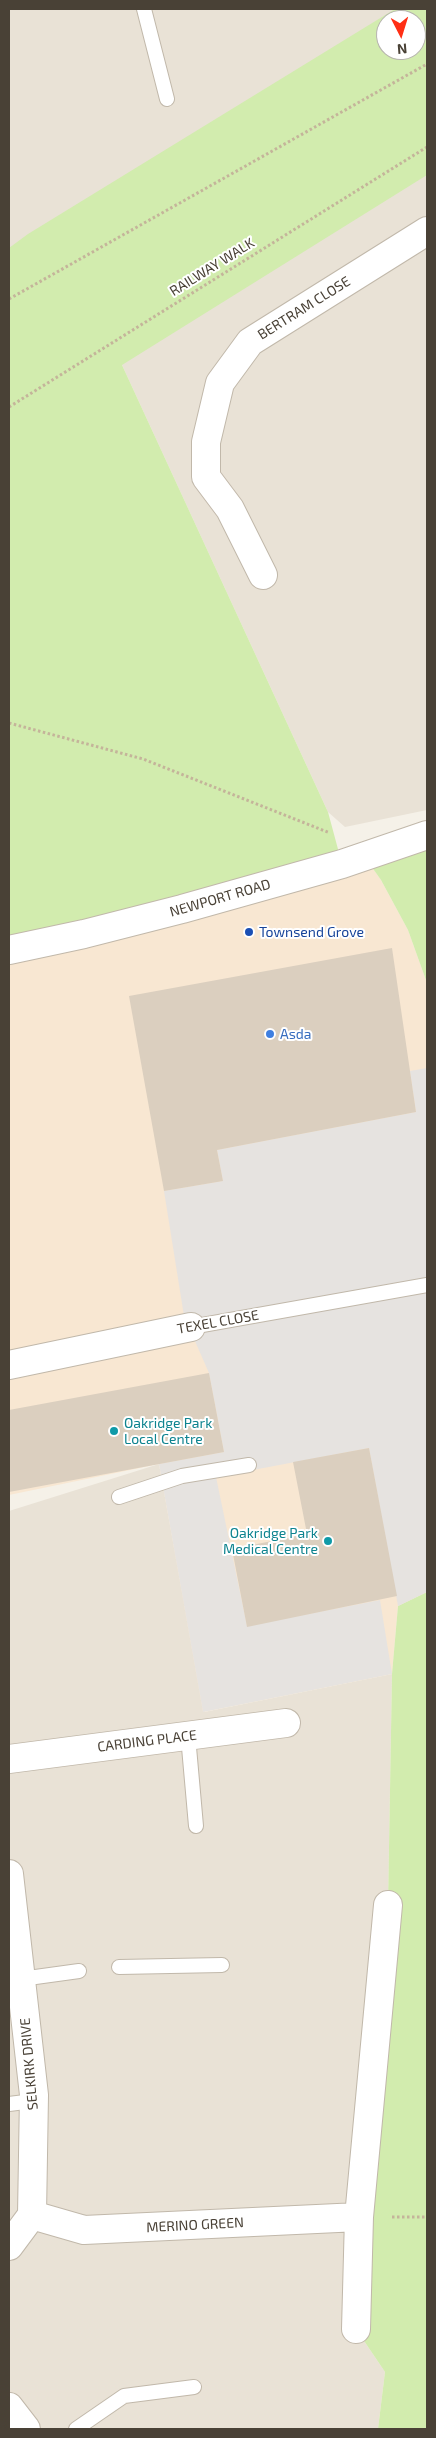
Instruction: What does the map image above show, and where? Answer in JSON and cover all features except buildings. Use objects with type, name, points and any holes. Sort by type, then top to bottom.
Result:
[{"type":"street","name":"BERTRAM CLOSE","points":[[263,575],[230,509],[206,477],[206,442],[220,383],[250,342],[427,231]]},
{"type":"street","name":"NEWPORT ROAD","points":[[9,950],[84,934],[342,864],[427,835]]},
{"type":"street","name":"TEXEL CLOSE","points":[[9,1364],[191,1327]]},
{"type":"street","name":"CARDING PLACE","points":[[9,1759],[286,1723]]},
{"type":"street","name":"SELKIRK DRIVE","points":[[9,1874],[20,1979],[21,2102],[32,2215]]},
{"type":"street","points":[[356,2329],[359,2217],[388,1905]]},
{"type":"street","points":[[9,2246],[32,2215]]},
{"type":"street","name":"MERINO GREEN","points":[[32,2215],[84,2230],[359,2217]]},
{"type":"street","points":[[9,2407],[26,2429]]},
{"type":"lane","points":[[144,9],[167,99]]},
{"type":"lane","name":"TEXEL CLOSE","points":[[191,1327],[427,1284]]},
{"type":"lane","points":[[119,1497],[182,1476],[249,1464]]},
{"type":"lane","points":[[188,1736],[196,1826]]},
{"type":"lane","points":[[119,1967],[222,1965]]},
{"type":"lane","points":[[20,1979],[80,1971]]},
{"type":"lane","points":[[76,2429],[124,2396],[194,2387]]},
{"type":"path","points":[[9,299],[427,64]]},
{"type":"path","name":"RAILWAY WALK","points":[[9,407],[427,147]]},
{"type":"path","points":[[9,723],[143,759],[331,833],[342,864]]},
{"type":"shaded area","points":[[9,9],[427,9],[427,810],[345,827],[328,812],[122,365],[9,386]]},
{"type":"shaded area","name":"Oakridge Park Local Centre","points":[[364,856],[381,880],[408,930],[427,983],[427,1592],[398,1606],[392,1674],[203,1712],[159,1464],[9,1495],[9,950]]},
{"type":"shaded area","name":"Oakridge Park Local Centre","points":[[427,1068],[427,1592],[398,1606],[369,1448],[216,1477],[247,1626],[380,1600],[392,1674],[203,1712],[159,1464],[224,1452],[209,1373],[184,1316],[164,1191],[223,1181],[217,1150],[416,1112],[410,1071]]},
{"type":"shaded area","points":[[159,1464],[204,1712],[392,1674],[388,1905],[356,2329],[385,2372],[378,2429],[9,2429],[9,1511]]},
{"type":"green space","points":[[427,9],[427,175],[122,365],[328,812],[342,864],[9,950],[9,248],[28,234],[376,21],[376,60],[426,60],[426,10],[393,10]]},
{"type":"green space","points":[[427,835],[427,983],[408,930],[381,880],[364,856]]},
{"type":"green space","points":[[427,1592],[427,2429],[378,2429],[385,2372],[356,2329],[388,1905],[392,1674],[398,1606]]},
{"type":"place","name":"Townsend Grove","points":[[249,932]]},
{"type":"place","name":"Asda","points":[[270,1034]]},
{"type":"place","name":"Oakridge Park Local Centre","points":[[114,1431]]},
{"type":"place","name":"Oakridge Park Medical Centre","points":[[328,1541]]}]
